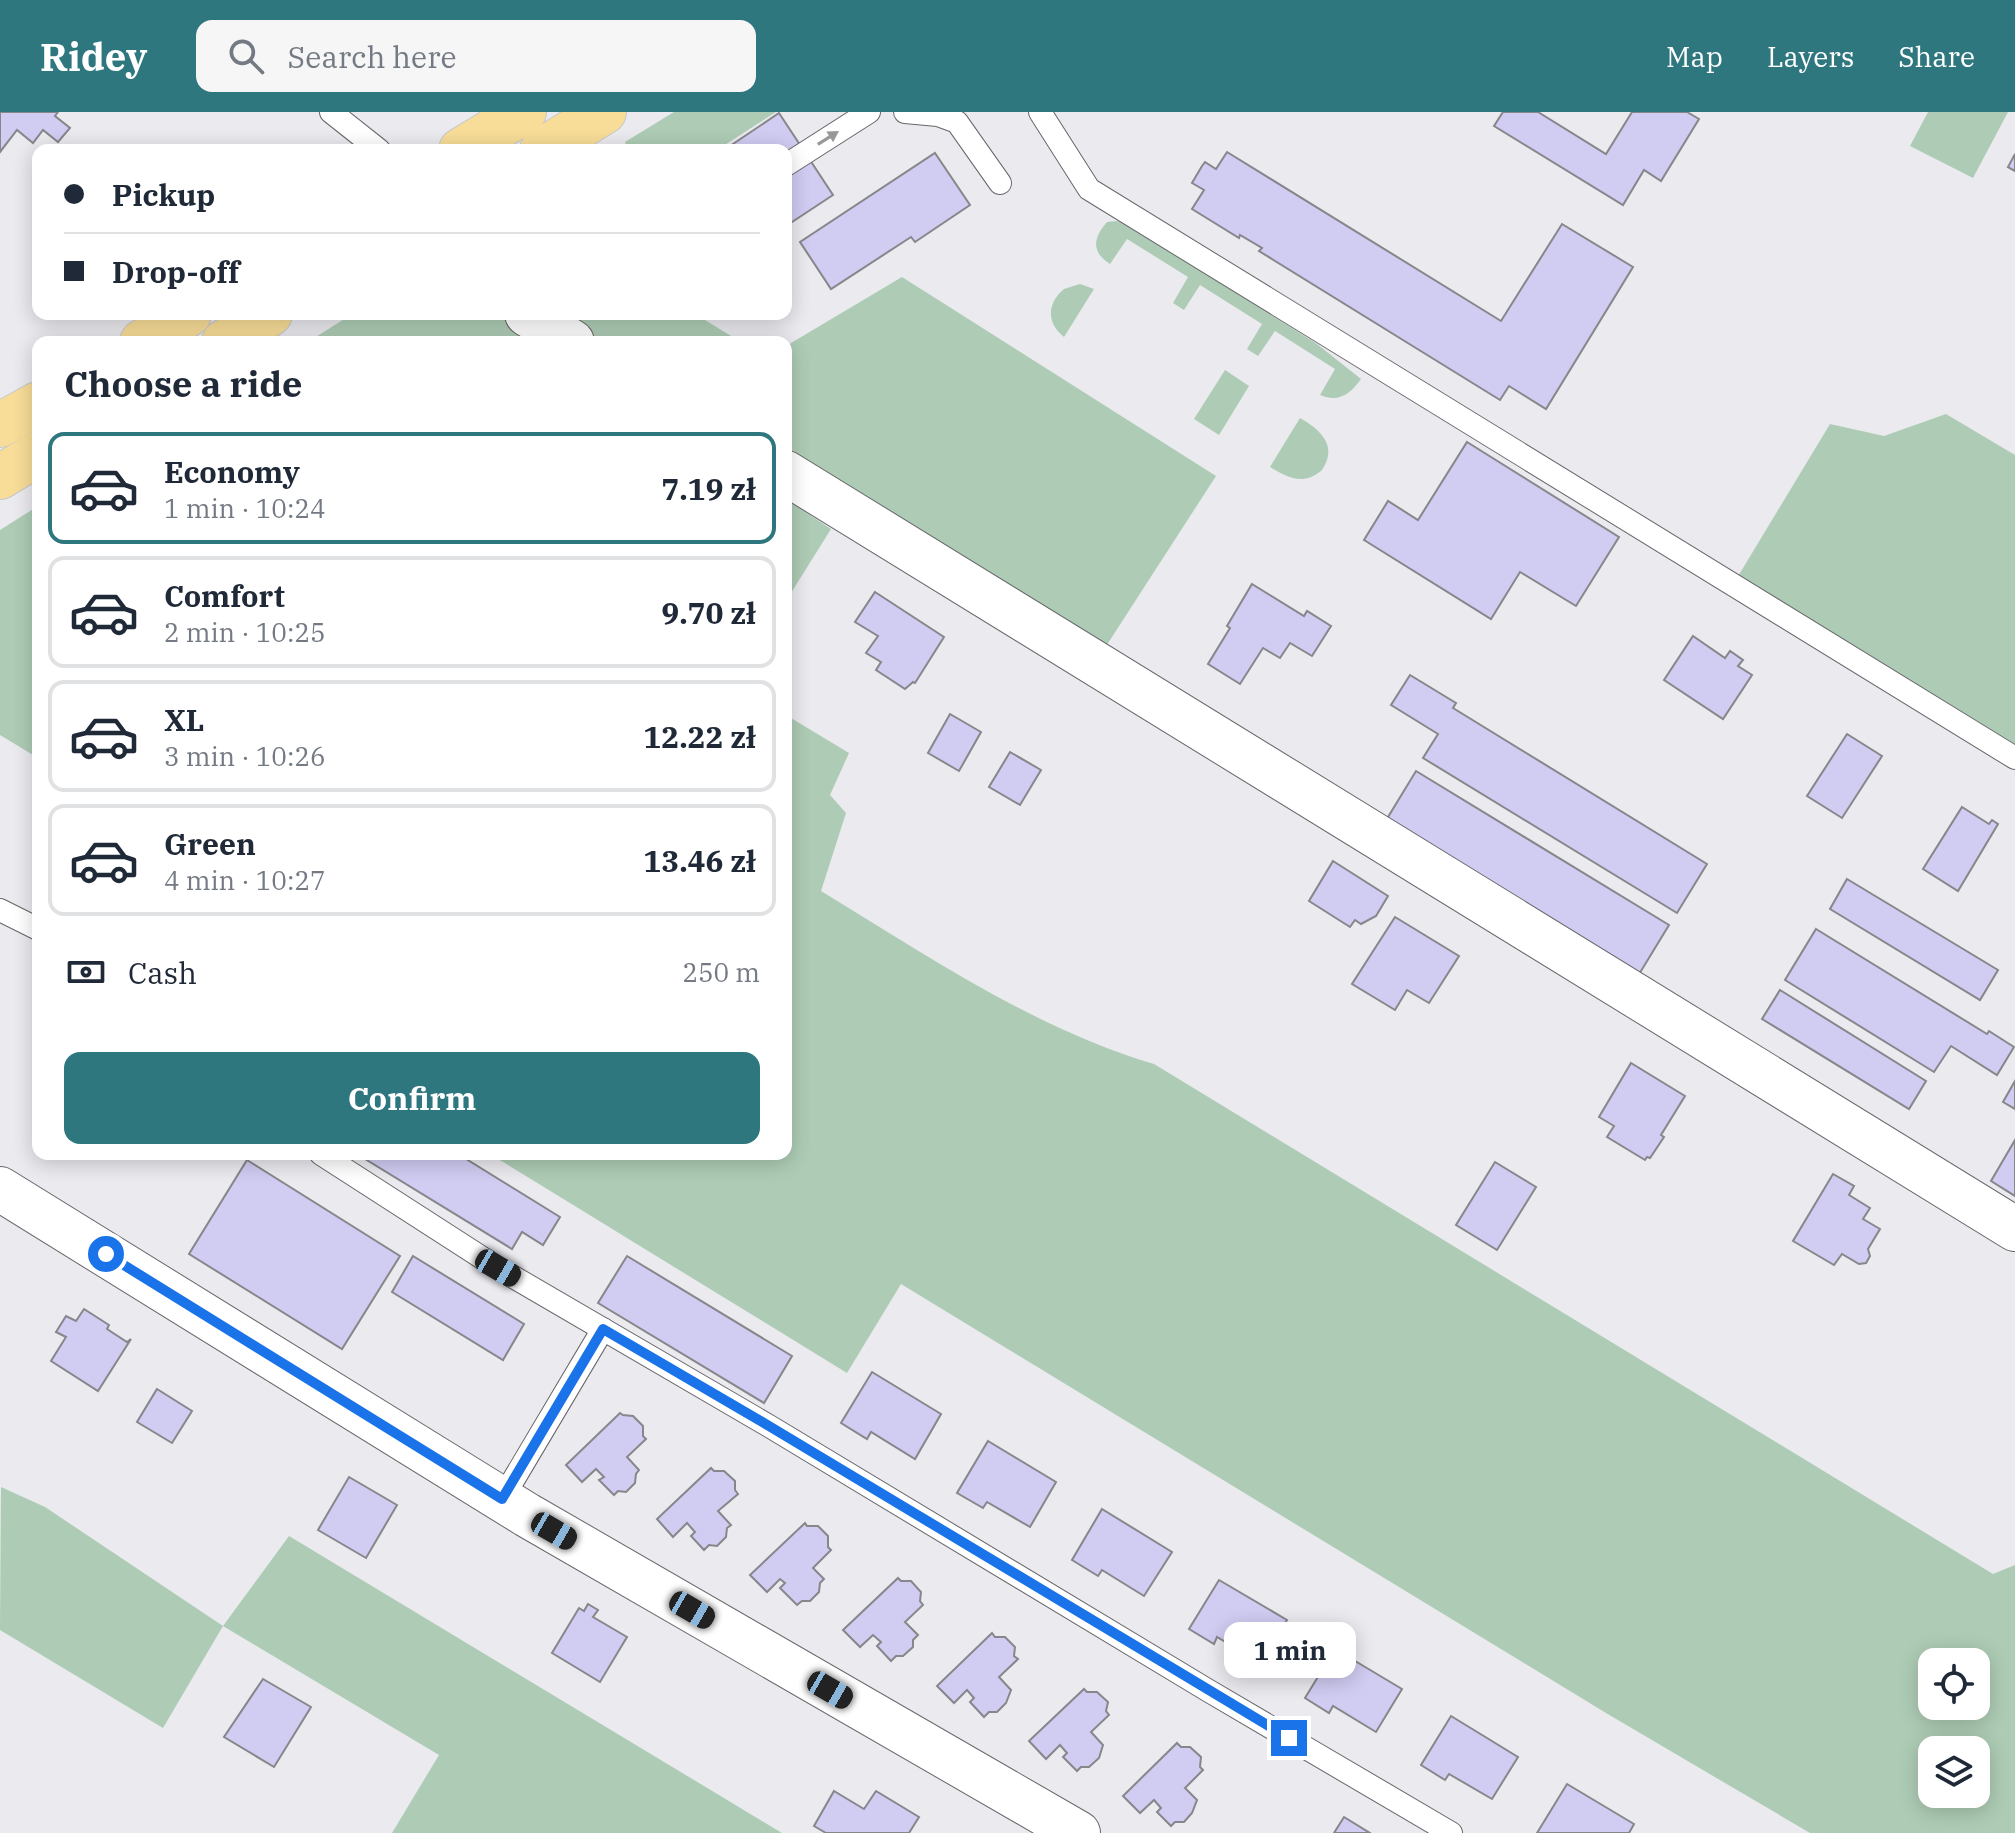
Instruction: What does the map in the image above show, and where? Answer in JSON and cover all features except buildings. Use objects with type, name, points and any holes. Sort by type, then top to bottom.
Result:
[{"type":"main road","points":[[471,144],[524,112]]},
{"type":"main road","points":[[560,138],[604,112]]},
{"type":"main road","points":[[152,336],[179,320]]},
{"type":"main road","points":[[234,336],[260,320]]},
{"type":"main road","points":[[0,425],[32,407]]},
{"type":"main road","points":[[0,477],[32,458]]},
{"type":"street","points":[[537,320],[562,336]]},
{"type":"street","points":[[792,477],[2015,1229]]},
{"type":"street","points":[[0,1189],[502,1499],[1078,1833]]},
{"type":"lane","points":[[331,112],[371,144]]},
{"type":"lane","points":[[792,161],[869,112]]},
{"type":"lane","points":[[905,112],[938,115],[957,122],[1000,183]]},
{"type":"lane","points":[[1040,112],[1089,189],[2015,758]]},
{"type":"lane","points":[[0,910],[32,926]]},
{"type":"lane","points":[[330,1160],[498,1268],[1451,1833]]},
{"type":"lane","points":[[502,1499],[603,1329]]},
{"type":"green space","points":[[674,112],[776,112],[726,144],[625,142]]},
{"type":"green space","points":[[1928,112],[2008,112],[1973,178],[1910,146]]},
{"type":"green space","points":[[1107,222],[1126,223],[1317,344],[1361,379],[1344,396],[1333,398],[1320,395],[1335,369],[1275,331],[1258,356],[1247,349],[1262,324],[1200,285],[1184,310],[1173,303],[1188,277],[1127,239],[1110,264],[1100,255],[1096,244]]},
{"type":"green space","points":[[902,277],[1216,476],[1101,654],[792,463],[792,342]]},
{"type":"green space","points":[[1080,284],[1094,289],[1064,337],[1052,319],[1054,300],[1064,289]]},
{"type":"green space","points":[[343,320],[508,320],[533,336],[317,336]]},
{"type":"green space","points":[[566,320],[705,320],[731,336],[591,336]]},
{"type":"green space","points":[[1225,370],[1249,386],[1219,435],[1194,419]]},
{"type":"green space","points":[[1946,414],[2015,455],[2013,748],[1737,578],[1830,424],[1884,436]]},
{"type":"green space","points":[[1300,418],[1320,433],[1328,446],[1328,453],[1322,470],[1309,478],[1296,479],[1270,467]]},
{"type":"green space","points":[[792,503],[831,529],[792,591]]},
{"type":"green space","points":[[32,510],[32,754],[0,735],[0,530]]},
{"type":"green space","points":[[792,719],[849,753],[830,795],[846,813],[821,891],[941,965],[1024,1011],[1109,1049],[1154,1064],[1993,1574],[2015,1565],[2015,1833],[1810,1833],[1606,1713],[901,1284],[847,1373],[500,1160],[792,1160]]},
{"type":"green space","points":[[1,1487],[45,1507],[223,1626],[163,1728],[0,1630]]},
{"type":"green space","points":[[289,1536],[782,1833],[392,1833],[439,1755],[223,1626]]},
{"type":"route","points":[[106,1254],[502,1499],[603,1329],[1289,1738]]}]
